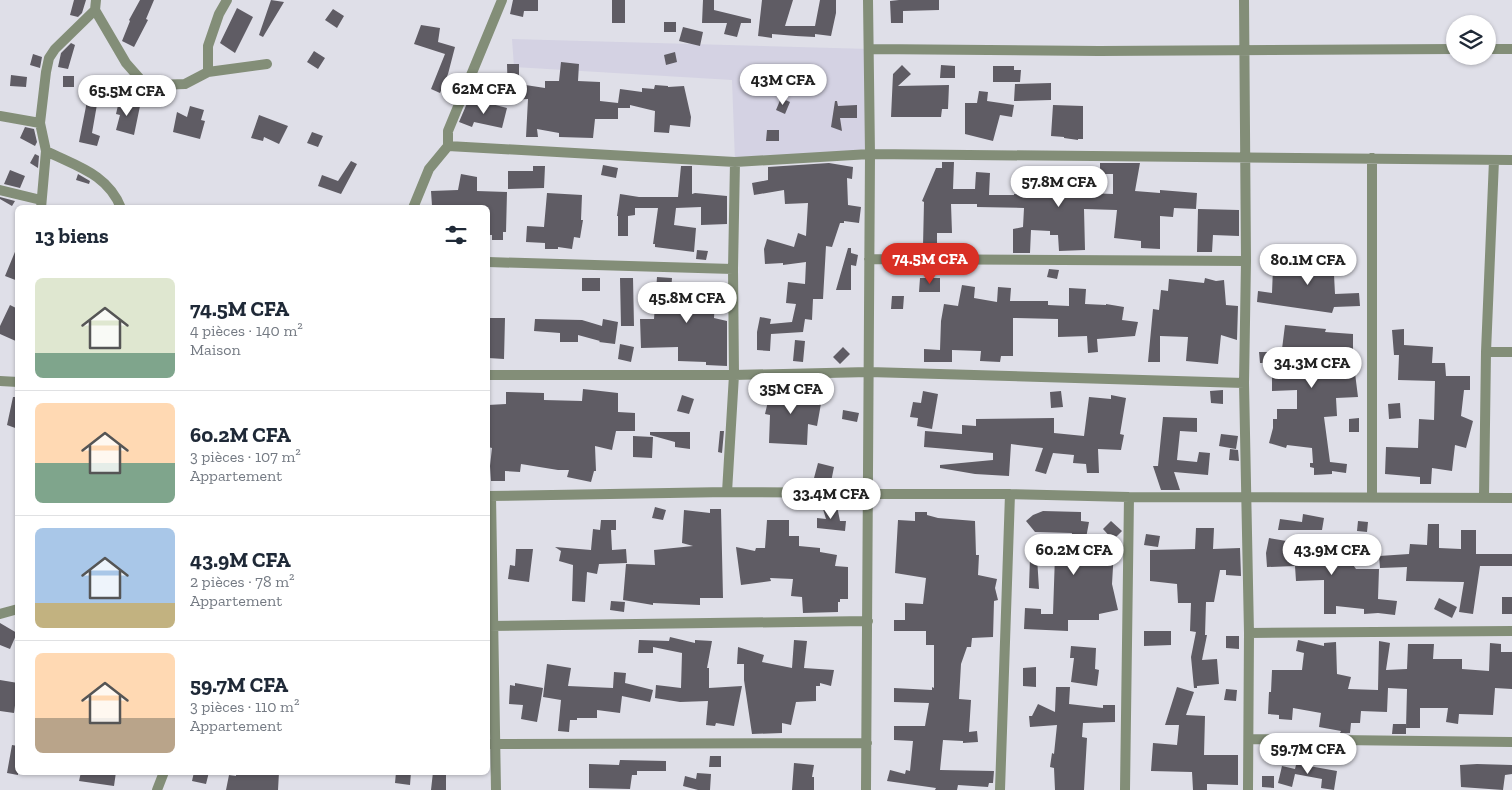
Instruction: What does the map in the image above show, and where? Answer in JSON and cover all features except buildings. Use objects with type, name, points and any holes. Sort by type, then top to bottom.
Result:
[{"type":"street","points":[[208,72],[208,46],[219,14],[227,0]]},
{"type":"street","points":[[414,205],[429,169],[448,146],[448,131],[502,0]]},
{"type":"street","points":[[866,790],[870,154],[868,0]]},
{"type":"street","points":[[1244,0],[1246,157],[1244,383],[1249,633],[1248,790]]},
{"type":"street","points":[[0,190],[41,204],[46,151],[40,123],[49,58],[55,48],[96,5],[126,63],[141,80],[156,84],[185,84],[208,72],[267,64]]},
{"type":"street","points":[[870,48],[1099,51],[1446,49]]},
{"type":"street","points":[[1496,49],[1512,48]]},
{"type":"street","points":[[0,116],[40,123]]},
{"type":"street","points":[[448,146],[735,162],[870,154],[1512,160]]},
{"type":"street","points":[[46,151],[100,178],[110,187],[119,205]]},
{"type":"street","points":[[1372,158],[1372,497]]},
{"type":"street","points":[[1484,497],[1486,352],[1494,160]]},
{"type":"street","points":[[727,492],[734,375],[735,162]]},
{"type":"street","points":[[869,259],[1246,261]]},
{"type":"street","points":[[490,262],[733,269]]},
{"type":"street","points":[[1486,352],[1512,352]]},
{"type":"street","points":[[490,376],[734,375],[869,372],[1244,383]]},
{"type":"street","points":[[0,381],[15,382]]},
{"type":"street","points":[[490,496],[727,492],[1010,494],[1129,497],[1512,498]]},
{"type":"street","points":[[1000,790],[1010,494]]},
{"type":"street","points":[[1125,790],[1129,497]]},
{"type":"street","points":[[490,561],[492,744],[496,790]]},
{"type":"street","points":[[0,614],[15,610]]},
{"type":"street","points":[[491,626],[868,621]]},
{"type":"street","points":[[1249,633],[1512,631]]},
{"type":"street","points":[[1248,739],[1512,742]]},
{"type":"street","points":[[492,744],[867,743]]},
{"type":"street","points":[[157,790],[163,775]]},
{"type":"shaded area","points":[[512,39],[870,49],[870,154],[735,162],[732,80],[514,67]]}]
